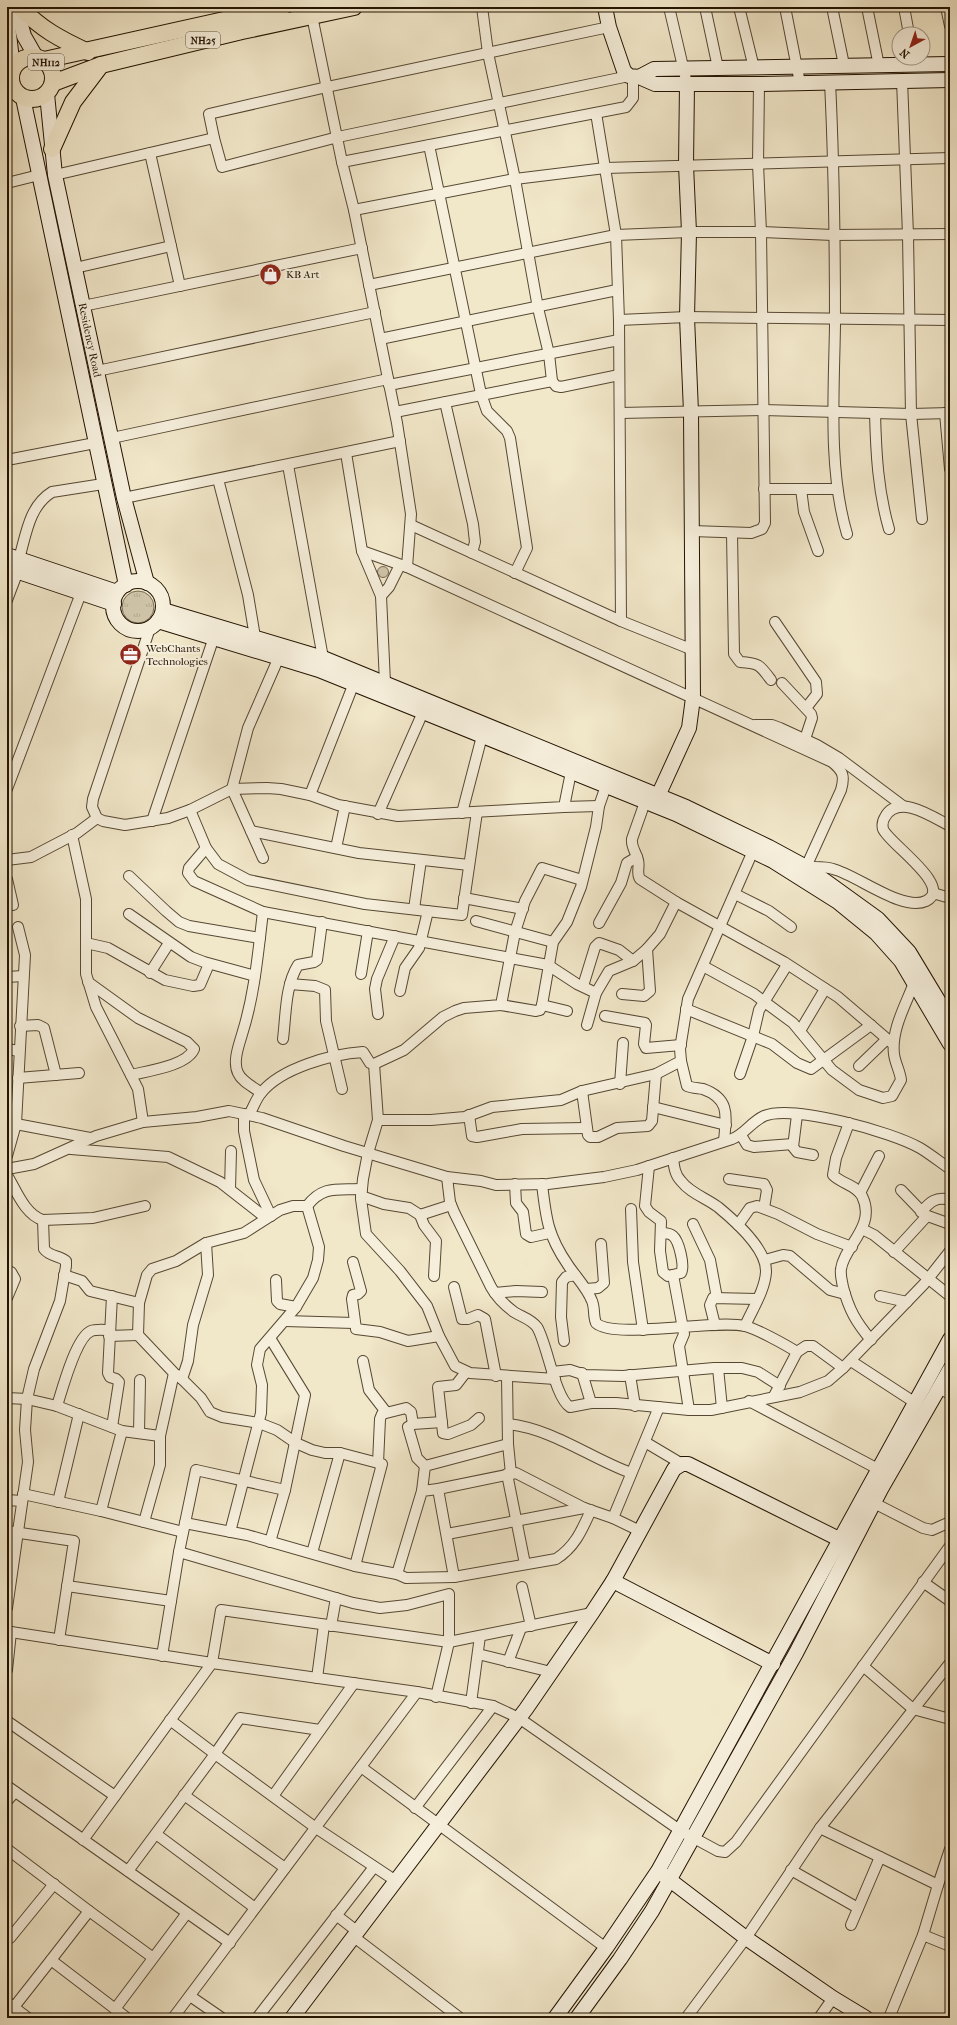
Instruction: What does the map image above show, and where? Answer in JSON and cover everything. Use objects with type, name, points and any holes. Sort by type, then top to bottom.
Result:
[{"type":"main road","points":[[16,7],[24,36],[40,59]]},
{"type":"main road","points":[[20,7],[43,29],[56,37],[88,52]]},
{"type":"main road","name":"NH25","points":[[40,59],[88,52],[283,7]]},
{"type":"main road","name":"NH25","points":[[50,88],[101,65],[354,7]]},
{"type":"main road","points":[[605,7],[609,27],[621,65],[634,77],[655,84],[759,84],[950,80]]},
{"type":"main road","points":[[7,17],[10,78],[14,91],[35,99],[50,88]]},
{"type":"main road","name":"NH112","points":[[10,71],[25,58],[40,59],[52,70],[50,88]]},
{"type":"main road","points":[[931,62],[950,64]]},
{"type":"main road","points":[[634,77],[654,69],[797,68],[844,65],[879,66],[891,64]]},
{"type":"main road","points":[[52,149],[73,102],[101,65]]},
{"type":"main road","points":[[658,796],[689,728],[693,698],[691,412],[687,317],[689,232],[686,165],[687,84]]},
{"type":"main road","name":"Residency Road","points":[[50,88],[52,149],[55,175],[124,498],[147,583]]},
{"type":"main road","name":"Residency Road","points":[[14,91],[39,175],[76,346],[104,484],[119,594]]},
{"type":"main road","points":[[13,563],[81,593],[119,594],[132,582],[147,583],[160,594],[157,620]]},
{"type":"main road","points":[[13,563],[119,594]]},
{"type":"main road","points":[[119,594],[118,620],[124,626],[140,631],[157,620],[255,637],[323,658],[700,814],[806,867],[853,899],[894,934],[909,952],[950,1020]]},
{"type":"main road","points":[[157,620],[279,657],[354,683],[676,814],[773,861],[838,902],[876,933],[901,961],[950,1044]]},
{"type":"main road","points":[[555,2018],[606,1948],[664,1875],[796,1653],[878,1469],[950,1339]]},
{"type":"main road","points":[[687,1834],[773,1664],[845,1542],[874,1503],[945,1391],[950,1369]]},
{"type":"main road","points":[[292,2018],[438,1825],[551,1672],[613,1581],[674,1469],[682,1464],[688,1464],[845,1542]]},
{"type":"main road","points":[[613,1581],[773,1664]]},
{"type":"main road","points":[[664,1875],[746,1938],[833,1998],[866,2018]]},
{"type":"main road","points":[[577,2018],[620,1959],[652,1911],[664,1875]]},
{"type":"street","points":[[482,7],[488,53],[515,179],[527,253],[549,354],[552,381],[556,386],[561,387],[619,375]]},
{"type":"street","points":[[669,7],[685,69],[687,84]]},
{"type":"street","points":[[705,7],[718,68]]},
{"type":"street","points":[[739,7],[754,68]]},
{"type":"street","points":[[785,7],[800,83]]},
{"type":"street","points":[[832,7],[844,65]]},
{"type":"street","points":[[867,7],[879,66]]},
{"type":"street","points":[[904,7],[908,26]]},
{"type":"street","points":[[946,7],[950,26]]},
{"type":"street","points":[[312,16],[342,162],[362,248],[395,412],[411,514],[411,525],[403,566],[381,596]]},
{"type":"street","points":[[342,162],[626,106],[633,98],[634,77],[338,137],[222,167],[209,114],[327,87],[609,27]]},
{"type":"street","points":[[902,80],[908,235],[911,414],[922,519]]},
{"type":"street","points":[[830,82],[834,160],[834,412],[837,489],[847,534]]},
{"type":"street","points":[[692,531],[751,533],[762,530],[765,523],[761,232],[758,164],[759,84]]},
{"type":"street","points":[[596,113],[616,235],[619,320],[621,621]]},
{"type":"street","points":[[55,175],[214,138]]},
{"type":"street","points":[[429,145],[481,394],[487,411],[507,431],[510,438],[527,548],[515,572]]},
{"type":"street","points":[[150,153],[180,286]]},
{"type":"street","points":[[354,210],[515,179],[605,168],[758,164],[834,160],[904,160],[950,158]]},
{"type":"street","points":[[7,183],[39,175]]},
{"type":"street","points":[[369,285],[616,235],[689,232],[761,232],[833,235],[950,234]]},
{"type":"street","points":[[75,268],[171,246]]},
{"type":"street","points":[[83,306],[362,248]]},
{"type":"street","points":[[380,339],[538,308],[617,290]]},
{"type":"street","points":[[97,371],[375,312]]},
{"type":"street","points":[[619,320],[687,317],[835,320],[950,320]]},
{"type":"street","points":[[112,438],[389,382],[619,340]]},
{"type":"street","points":[[395,412],[552,381]]},
{"type":"street","points":[[445,402],[473,524],[475,542],[472,553]]},
{"type":"street","points":[[620,413],[763,410],[911,414],[948,413],[950,469]]},
{"type":"street","points":[[875,413],[879,485],[882,504],[889,529]]},
{"type":"street","points":[[124,498],[400,441]]},
{"type":"street","points":[[7,460],[95,443]]},
{"type":"street","points":[[346,453],[362,551],[381,596],[385,683]]},
{"type":"street","points":[[288,465],[323,658]]},
{"type":"street","points":[[218,479],[248,595],[255,637]]},
{"type":"street","points":[[7,600],[13,563],[34,511],[44,497],[52,492],[104,484]]},
{"type":"street","points":[[764,490],[837,489]]},
{"type":"street","points":[[801,490],[804,512],[818,551]]},
{"type":"street","points":[[411,525],[621,621],[693,650]]},
{"type":"street","points":[[732,533],[734,654],[740,662],[758,664],[771,680]]},
{"type":"street","points":[[362,551],[403,566],[832,762],[842,771],[844,776],[842,790],[806,867],[832,868],[909,903],[927,900],[933,893],[932,883],[911,859],[891,841],[882,828],[883,820],[887,813],[893,808],[903,806]]},
{"type":"street","points":[[7,789],[81,593]]},
{"type":"street","points":[[157,620],[93,799],[92,807],[97,818],[103,821],[125,825],[168,818],[190,810],[232,789],[267,788],[310,795],[378,814],[398,816],[599,806]]},
{"type":"street","points":[[775,622],[816,682],[817,694],[806,708]]},
{"type":"street","points":[[152,821],[214,637]]},
{"type":"street","points":[[263,858],[232,789],[248,728],[279,657]]},
{"type":"street","points":[[310,795],[354,683]]},
{"type":"street","points":[[782,683],[806,708],[812,718],[805,739]]},
{"type":"street","points":[[378,814],[423,712]]},
{"type":"street","points":[[752,725],[772,725],[805,739],[839,758],[903,806],[916,809],[950,826]]},
{"type":"street","points":[[462,813],[482,736]]},
{"type":"street","points":[[564,807],[571,772]]},
{"type":"street","points":[[374,1064],[400,1052],[443,1018],[464,1008],[501,1006],[536,1011],[540,1010],[553,942],[567,922],[582,880],[596,827],[599,806],[606,786]]},
{"type":"street","points":[[645,802],[631,844],[639,861],[638,876],[640,879],[676,902],[787,965],[838,997],[890,1041],[901,1080],[892,1096],[888,1098],[867,1094],[859,1090],[832,1070],[793,1023],[764,1001],[703,966]]},
{"type":"street","points":[[336,848],[345,806]]},
{"type":"street","points":[[190,810],[206,848],[218,864],[248,880],[365,904],[462,915],[478,812]]},
{"type":"street","points":[[7,860],[31,856],[72,835],[97,818]]},
{"type":"street","points":[[251,831],[359,853],[469,865]]},
{"type":"street","points":[[72,835],[86,899],[86,974],[96,1007],[138,1089],[143,1122]]},
{"type":"street","points":[[206,848],[189,868],[188,873],[194,881],[263,912],[421,940],[548,965],[596,993]]},
{"type":"street","points":[[724,1141],[727,1113],[725,1107],[709,1092],[687,1086],[681,1061],[681,1044],[686,1009],[703,966],[754,851]]},
{"type":"street","points":[[599,923],[621,883],[627,863],[637,857]]},
{"type":"street","points":[[414,910],[421,860]]},
{"type":"street","points":[[501,1006],[515,932],[523,909],[542,868],[582,880]]},
{"type":"street","points":[[129,876],[179,922],[189,926],[260,938]]},
{"type":"street","points":[[7,879],[13,905]]},
{"type":"street","points":[[933,893],[950,898]]},
{"type":"street","points":[[735,894],[769,911],[791,927]]},
{"type":"street","points":[[464,898],[523,909]]},
{"type":"street","points":[[587,1025],[596,993],[609,971],[633,961],[647,949],[660,934],[676,902]]},
{"type":"street","points":[[400,991],[405,968],[418,952],[428,911]]},
{"type":"street","points":[[261,1093],[243,1080],[238,1073],[236,1065],[239,1047],[249,1011],[263,912]]},
{"type":"street","points":[[129,914],[169,944],[191,957],[209,964],[255,976]]},
{"type":"street","points":[[476,921],[553,942]]},
{"type":"street","points":[[283,1039],[290,984],[298,965],[317,960],[322,922]]},
{"type":"street","points":[[7,1156],[16,1124],[20,1026],[25,955],[18,927]]},
{"type":"street","points":[[361,974],[368,931]]},
{"type":"street","points":[[378,1014],[375,989],[377,979],[395,936]]},
{"type":"street","points":[[86,943],[108,948],[150,973],[165,980],[197,986],[202,982],[209,964]]},
{"type":"street","points":[[583,986],[595,947],[599,943],[619,950],[633,961]]},
{"type":"street","points":[[150,973],[169,944]]},
{"type":"street","points":[[622,994],[644,996],[650,991],[647,949]]},
{"type":"street","points":[[740,1074],[753,1036],[756,1019],[764,1001],[787,965]]},
{"type":"street","points":[[7,977],[23,976]]},
{"type":"street","points":[[88,982],[138,1018],[187,1042],[194,1049],[187,1058],[177,1063],[131,1075]]},
{"type":"street","points":[[859,1066],[890,1041],[896,1032],[914,983]]},
{"type":"street","points":[[290,984],[315,986],[325,990],[326,1021],[336,1056],[342,1089]]},
{"type":"street","points":[[800,1031],[825,989]]},
{"type":"street","points":[[542,1005],[567,1011]]},
{"type":"street","points":[[686,1009],[726,1027],[772,1044],[797,1063],[807,1068],[816,1067],[871,1025]]},
{"type":"street","points":[[605,1016],[645,1023],[644,1044],[646,1048],[681,1044]]},
{"type":"street","points":[[20,1026],[38,1024],[44,1028],[56,1075]]},
{"type":"street","points":[[620,1084],[623,1043]]},
{"type":"street","points":[[7,1049],[19,1051]]},
{"type":"street","points":[[268,1217],[254,1180],[244,1131],[246,1115],[261,1093],[273,1083],[298,1067],[336,1056],[363,1052],[370,1063],[374,1064]]},
{"type":"street","points":[[378,1120],[431,1120],[469,1116],[492,1107],[561,1100],[582,1091],[620,1084],[656,1074],[681,1061]]},
{"type":"street","points":[[374,1064],[378,1120],[368,1153],[361,1192],[366,1234],[400,1271],[423,1300],[439,1336],[455,1366],[466,1372],[507,1377],[554,1375],[570,1370],[592,1375],[630,1375],[718,1368],[750,1369],[780,1386]]},
{"type":"street","points":[[18,1078],[79,1073]]},
{"type":"street","points":[[582,1091],[586,1128],[588,1135],[593,1138],[617,1128],[648,1126],[652,1121],[656,1074]]},
{"type":"street","points":[[653,1107],[726,1125]]},
{"type":"street","points":[[7,1168],[34,1164],[90,1138],[143,1122],[229,1111],[262,1118],[344,1146],[447,1177],[482,1181],[496,1185],[542,1184],[604,1177],[649,1166],[741,1135],[752,1123],[765,1116],[782,1113],[837,1119],[849,1123],[919,1148],[950,1169]]},
{"type":"street","points":[[797,1115],[793,1147],[797,1152],[813,1155]]},
{"type":"street","points":[[469,1116],[470,1132],[472,1136],[477,1138],[522,1129],[586,1128]]},
{"type":"street","points":[[849,1123],[836,1158],[833,1175],[860,1193],[865,1203],[865,1215],[862,1229],[843,1260],[841,1269],[845,1294],[853,1317],[871,1340]]},
{"type":"street","points":[[16,1124],[90,1138]]},
{"type":"street","points":[[741,1135],[747,1145],[754,1147],[793,1144]]},
{"type":"street","points":[[70,1148],[168,1156],[220,1182],[268,1217]]},
{"type":"street","points":[[230,1189],[231,1151]]},
{"type":"street","points":[[860,1193],[879,1156]]},
{"type":"street","points":[[673,1158],[676,1173],[684,1185],[718,1207],[738,1225],[760,1250],[765,1260],[766,1277],[745,1326]]},
{"type":"street","points":[[649,1166],[645,1206],[649,1212],[660,1221],[660,1258],[663,1272],[668,1276],[673,1275],[682,1270],[682,1261],[674,1237],[661,1233]]},
{"type":"street","points":[[7,1175],[28,1210],[36,1218],[43,1220],[93,1218],[145,1206]]},
{"type":"street","points":[[447,1177],[451,1205],[495,1293],[513,1311],[527,1317],[537,1328],[554,1375],[568,1406],[576,1407],[591,1403],[616,1403],[689,1410],[722,1408],[749,1401],[800,1392],[812,1388],[828,1381],[847,1364],[928,1280],[950,1250]]},
{"type":"street","points":[[729,1179],[764,1184],[767,1190],[764,1208]]},
{"type":"street","points":[[515,1184],[516,1203],[523,1212],[526,1234],[531,1237],[550,1233]]},
{"type":"street","points":[[542,1184],[546,1223],[550,1233],[557,1249],[586,1289],[592,1301],[594,1318],[599,1326],[643,1330],[682,1326],[745,1326],[798,1352]]},
{"type":"street","points":[[901,1190],[924,1214],[950,1224]]},
{"type":"street","points":[[307,1206],[317,1194],[324,1191],[361,1192],[384,1204],[409,1208],[420,1215],[426,1229],[436,1241],[434,1276]]},
{"type":"street","points":[[894,1252],[924,1214],[929,1202],[935,1199],[950,1200]]},
{"type":"street","points":[[420,1215],[451,1205]]},
{"type":"street","points":[[138,1335],[139,1303],[146,1275],[152,1269],[176,1261],[206,1243],[244,1233],[268,1217],[293,1206],[307,1206]]},
{"type":"street","points":[[230,1532],[261,1413],[262,1385],[257,1365],[260,1349],[296,1307],[313,1278],[318,1260],[319,1246],[307,1206]]},
{"type":"street","points":[[738,1225],[750,1208],[757,1206],[817,1234],[852,1247]]},
{"type":"street","points":[[631,1209],[633,1262],[643,1330]]},
{"type":"street","points":[[7,1608],[28,1462],[25,1430],[27,1399],[34,1370],[60,1301],[66,1261],[62,1258],[52,1256],[44,1249],[43,1220]]},
{"type":"street","points":[[693,1224],[710,1260],[717,1298]]},
{"type":"street","points":[[862,1229],[874,1235],[928,1280],[950,1296]]},
{"type":"street","points":[[182,1379],[188,1361],[193,1325],[208,1275],[206,1243]]},
{"type":"street","points":[[586,1289],[598,1288],[604,1283],[601,1244]]},
{"type":"street","points":[[765,1260],[783,1255],[790,1256],[830,1290],[845,1294]]},
{"type":"street","points":[[353,1262],[361,1291],[352,1297],[354,1323],[356,1329],[376,1331],[408,1341],[439,1336]]},
{"type":"street","points":[[7,1271],[11,1272],[15,1279],[7,1298]]},
{"type":"street","points":[[64,1275],[82,1281],[90,1291],[139,1303]]},
{"type":"street","points":[[564,1341],[561,1317],[562,1282],[566,1278],[575,1275]]},
{"type":"street","points":[[673,1275],[682,1326],[683,1337],[679,1346],[689,1410]]},
{"type":"street","points":[[276,1280],[276,1301],[280,1304],[296,1307]]},
{"type":"street","points":[[454,1286],[462,1319],[468,1319],[478,1315],[485,1319],[496,1376]]},
{"type":"street","points":[[495,1293],[516,1291],[542,1292]]},
{"type":"street","points":[[112,1296],[109,1333],[109,1376],[119,1382],[112,1427]]},
{"type":"street","points":[[880,1296],[907,1302]]},
{"type":"street","points":[[715,1325],[710,1305],[713,1298],[757,1299]]},
{"type":"street","points":[[285,1321],[354,1323]]},
{"type":"street","points":[[57,1406],[70,1363],[86,1334],[92,1330],[138,1335],[174,1373],[201,1398],[210,1412],[222,1417],[259,1423],[277,1430],[296,1443],[325,1453],[340,1454],[382,1464],[378,1485],[355,1566]]},
{"type":"street","points":[[270,1338],[305,1395],[285,1490],[270,1542]]},
{"type":"street","points":[[774,1396],[798,1352],[806,1346],[813,1346],[914,1402]]},
{"type":"street","points":[[363,1361],[369,1390],[386,1412]]},
{"type":"street","points":[[718,1368],[722,1408]]},
{"type":"street","points":[[466,1372],[456,1385],[438,1387],[443,1432],[448,1434],[471,1425],[479,1418]]},
{"type":"street","points":[[144,1522],[160,1465],[160,1436],[174,1373]]},
{"type":"street","points":[[582,1373],[591,1403]]},
{"type":"street","points":[[630,1375],[635,1406]]},
{"type":"street","points":[[507,1377],[509,1474],[516,1521],[525,1564]]},
{"type":"street","points":[[139,1433],[140,1380]]},
{"type":"street","points":[[7,1398],[27,1399],[57,1406],[122,1431],[160,1436]]},
{"type":"street","points":[[749,1401],[878,1469]]},
{"type":"street","points":[[613,1518],[659,1406]]},
{"type":"street","points":[[378,1463],[380,1419],[386,1412],[406,1408],[411,1412],[412,1424]]},
{"type":"street","points":[[58,1502],[80,1414]]},
{"type":"street","points":[[425,1466],[417,1458],[407,1431],[408,1428],[412,1424],[442,1422]]},
{"type":"street","points":[[508,1424],[536,1430],[560,1439],[610,1465],[632,1473]]},
{"type":"street","points":[[101,1511],[122,1431]]},
{"type":"street","points":[[645,1442],[682,1464]]},
{"type":"street","points":[[425,1466],[508,1444]]},
{"type":"street","points":[[312,1554],[340,1454]]},
{"type":"street","points":[[397,1574],[422,1491],[425,1466]]},
{"type":"street","points":[[162,1656],[179,1552],[196,1470],[285,1490]]},
{"type":"street","points":[[422,1491],[516,1473],[588,1509],[613,1518],[640,1532]]},
{"type":"street","points":[[436,1697],[449,1642],[448,1594],[450,1577],[447,1534],[438,1489]]},
{"type":"street","points":[[7,1500],[23,1497],[58,1502],[144,1522],[230,1532],[355,1566],[397,1574],[406,1578],[450,1577],[556,1559],[577,1541],[588,1509]]},
{"type":"street","points":[[874,1503],[923,1528],[932,1530],[950,1522]]},
{"type":"street","points":[[447,1534],[588,1509]]},
{"type":"street","points":[[7,1531],[74,1541],[59,1640]]},
{"type":"street","points":[[7,1670],[9,1632],[212,1664],[418,1692],[436,1697],[493,1706],[518,1718],[687,1834],[718,1851],[725,1852],[731,1849],[950,1546]]},
{"type":"street","points":[[179,1552],[336,1598],[380,1608],[407,1605],[448,1594]]},
{"type":"street","points":[[923,1582],[950,1601]]},
{"type":"street","points":[[67,1586],[171,1601]]},
{"type":"street","points":[[522,1587],[532,1626]]},
{"type":"street","points":[[316,1678],[327,1625],[336,1598]]},
{"type":"street","points":[[83,1840],[212,1664],[221,1610],[449,1642],[592,1613]]},
{"type":"street","points":[[508,1662],[521,1628]]},
{"type":"street","points":[[471,1703],[480,1636]]},
{"type":"street","points":[[478,1654],[551,1672]]},
{"type":"street","points":[[686,2018],[746,1938],[820,1828],[950,1663]]},
{"type":"street","points":[[863,1666],[913,1709],[950,1719]]},
{"type":"street","points":[[273,1796],[354,1683]]},
{"type":"street","points":[[173,2018],[418,1692]]},
{"type":"street","points":[[415,1808],[493,1706]]},
{"type":"street","points":[[128,1871],[240,1718],[320,1730]]},
{"type":"street","points":[[170,1720],[316,1828],[396,1881]]},
{"type":"street","points":[[7,1721],[115,1796]]},
{"type":"street","points":[[361,1767],[606,1948]]},
{"type":"street","points":[[7,1801],[11,1789],[230,1943]]},
{"type":"street","points":[[184,1795],[285,1868]]},
{"type":"street","points":[[820,1828],[938,1886]]},
{"type":"street","points":[[156,1834],[255,1908]]},
{"type":"street","points":[[7,1849],[152,1957]]},
{"type":"street","points":[[889,2018],[923,1935],[950,1850]]},
{"type":"street","points":[[851,1925],[880,1857]]},
{"type":"street","points":[[257,2018],[374,1867]]},
{"type":"street","points":[[791,1870],[858,1908]]},
{"type":"street","points":[[8,1939],[54,1884]]},
{"type":"street","points":[[28,2018],[11,2005],[51,1960],[89,1911]]},
{"type":"street","points":[[115,2009],[152,1957],[187,1913]]},
{"type":"street","points":[[336,1915],[356,1934],[460,2018]]},
{"type":"street","points":[[923,1935],[950,1946]]},
{"type":"street","points":[[51,1960],[126,2018]]},
{"type":"street","points":[[190,1996],[222,2018]]},
{"type":"street","points":[[819,2018],[833,1998]]},
{"type":"green space","points":[[383,566],[387,568],[389,572],[387,576],[383,578],[379,576],[377,572],[379,568]]},
{"type":"green space","points":[[138,591],[149,596],[154,607],[149,618],[138,623],[127,618],[122,607],[127,596]]},
{"type":"place","name":"KB Art","points":[[270,274]]},
{"type":"place","name":"WebChants Technologies","points":[[130,654]]}]
